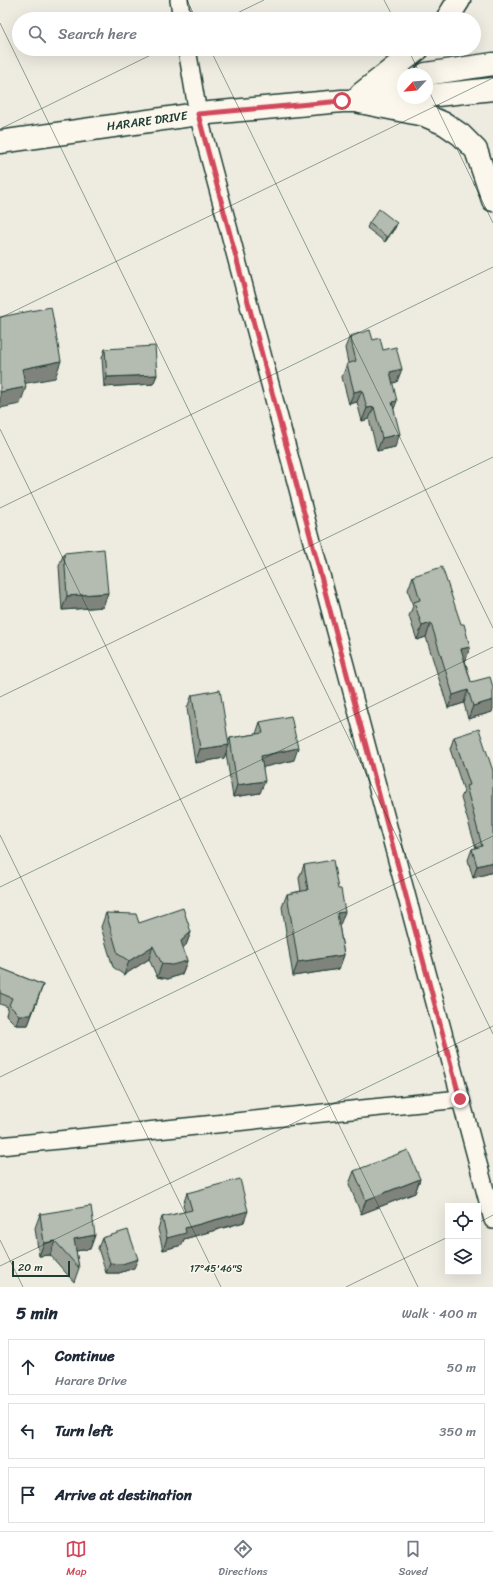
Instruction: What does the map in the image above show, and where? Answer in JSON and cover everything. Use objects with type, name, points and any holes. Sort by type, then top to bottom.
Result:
[{"type":"main road","points":[[451,12],[459,0]]},
{"type":"main road","points":[[354,99],[409,56]]},
{"type":"main road","points":[[433,73],[493,64]]},
{"type":"main road","name":"HARARE DRIVE","points":[[354,99],[397,81]]},
{"type":"main road","points":[[433,95],[493,89]]},
{"type":"main road","points":[[354,99],[424,115],[445,124],[461,134],[476,150],[493,200]]},
{"type":"main road","name":"HARARE DRIVE","points":[[0,142],[198,114],[354,99],[388,101],[397,100]]},
{"type":"street","points":[[179,0],[181,12]]},
{"type":"street","points":[[188,56],[198,114],[493,1220]]},
{"type":"street","points":[[0,1146],[460,1099]]},
{"type":"building","points":[[379,209],[397,223],[387,237],[369,223]]},
{"type":"building","points":[[51,307],[61,361],[22,369],[26,387],[0,392],[0,317]]},
{"type":"building","points":[[370,330],[373,340],[380,338],[383,350],[396,347],[402,369],[390,372],[397,401],[392,402],[400,434],[382,438],[374,407],[367,408],[362,390],[354,392],[347,364],[356,361],[350,336]]},
{"type":"building","points":[[155,346],[157,375],[107,377],[105,349]]},
{"type":"building","points":[[104,549],[108,593],[67,596],[64,553]]},
{"type":"building","points":[[442,567],[461,624],[464,624],[470,647],[461,649],[471,682],[490,677],[493,687],[493,700],[473,706],[468,690],[453,695],[431,623],[422,626],[414,602],[420,600],[413,576]]},
{"type":"building","points":[[220,690],[229,745],[200,749],[192,695]]},
{"type":"building","points":[[291,716],[298,748],[261,756],[265,781],[237,785],[230,738],[263,733],[260,722]]},
{"type":"building","points":[[479,729],[493,771],[493,862],[477,866],[472,849],[482,846],[466,786],[470,785],[454,737]]},
{"type":"building","points":[[333,860],[338,889],[341,889],[345,912],[337,913],[344,955],[298,962],[287,894],[308,890],[304,865]]},
{"type":"building","points":[[183,908],[191,932],[181,941],[187,961],[172,965],[162,964],[153,946],[129,961],[118,954],[106,913],[136,914],[139,923]]},
{"type":"building","points":[[0,968],[43,985],[31,1015],[19,1015],[9,1005],[12,998],[0,993]]},
{"type":"building","points":[[408,1150],[420,1179],[366,1200],[354,1171]]},
{"type":"building","points":[[240,1179],[248,1211],[185,1228],[186,1233],[167,1238],[162,1217],[192,1210],[187,1193]]},
{"type":"building","points":[[91,1206],[95,1235],[74,1239],[79,1268],[55,1241],[44,1243],[40,1214]]},
{"type":"building","points":[[128,1230],[138,1259],[122,1264],[110,1263],[102,1238]]},
{"type":"route","points":[[342,101],[198,114],[460,1099]]}]
